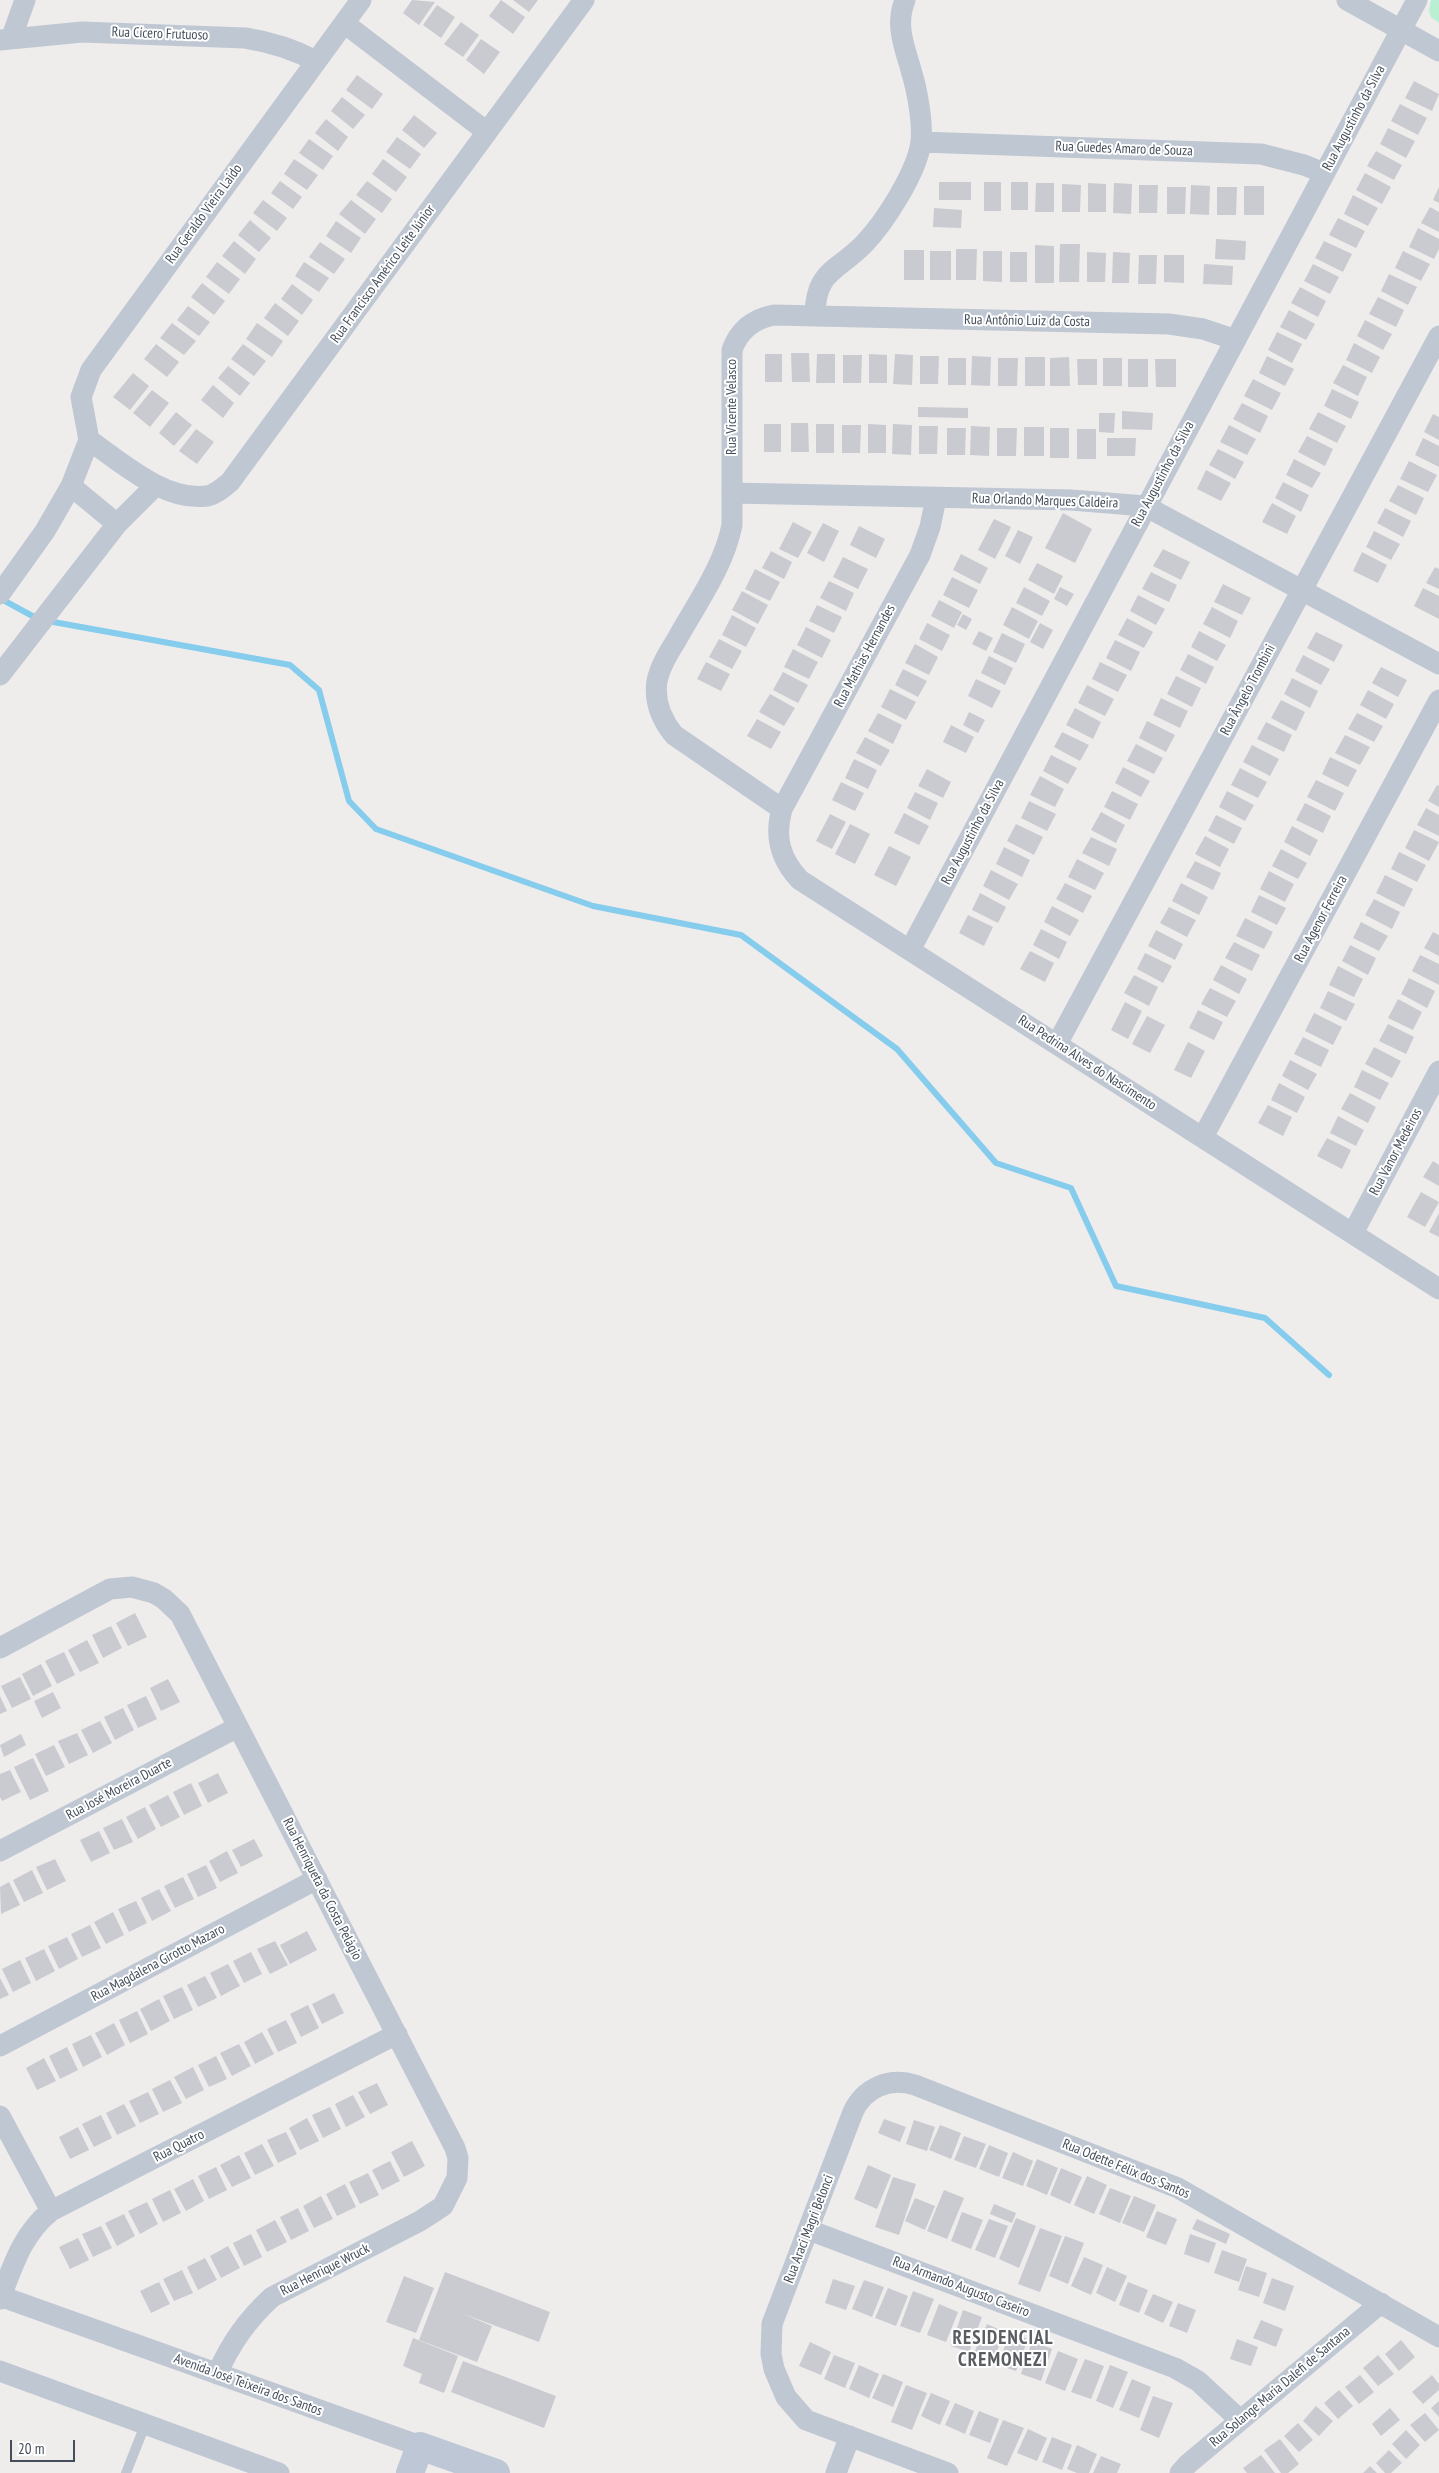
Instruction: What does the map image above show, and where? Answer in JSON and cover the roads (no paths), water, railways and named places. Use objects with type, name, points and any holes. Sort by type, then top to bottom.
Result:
[{"type":"street","points":[[5,40],[24,0]]},
{"type":"street","name":"Rua Geraldo Vieira Laido","points":[[90,440],[82,398],[91,370],[361,0]]},
{"type":"street","name":"Rua Francisco Américo Leite Júnior","points":[[90,440],[155,486],[190,496],[209,496],[230,482],[584,0]]},
{"type":"street","points":[[815,316],[817,296],[826,276],[864,244],[894,204],[910,174],[921,142],[919,107],[900,29],[901,10],[905,0]]},
{"type":"street","points":[[1346,0],[1439,51]]},
{"type":"street","name":"Rua Augustinho da Silva","points":[[910,950],[1145,506],[1236,340],[1417,0]]},
{"type":"street","points":[[344,23],[487,132]]},
{"type":"street","name":"Rua Cícero Frutuoso","points":[[5,40],[82,32],[245,38],[270,42],[294,50],[316,61]]},
{"type":"street","name":"Rua Guedes Amaro de Souza","points":[[921,142],[1261,154],[1304,164],[1324,174]]},
{"type":"street","name":"Rua Antônio Luiz da Costa","points":[[815,316],[1168,324],[1203,329],[1236,340]]},
{"type":"street","name":"Rua Vicente Velasco","points":[[782,809],[674,734],[663,720],[657,702],[657,682],[663,664],[716,569],[728,540],[732,524],[732,350],[735,342],[744,329],[766,317],[815,316]]},
{"type":"street","name":"Rua Ângelo Trombini","points":[[1057,1044],[1439,336]]},
{"type":"street","points":[[0,594],[45,531],[71,486],[90,440]]},
{"type":"street","points":[[71,486],[117,524]]},
{"type":"street","points":[[0,675],[117,524],[155,486]]},
{"type":"street","name":"Rua Orlando Marques Caldeira","points":[[732,493],[1071,500],[1145,506],[1439,664]]},
{"type":"street","name":"Rua Mathias Hernandes","points":[[782,809],[920,555],[930,527],[936,498]]},
{"type":"street","name":"Rua Agenor Ferreira","points":[[1203,1137],[1439,700]]},
{"type":"street","name":"Rua Pedrina Alves do Nascimento","points":[[782,809],[778,828],[780,847],[787,865],[800,880],[1439,1288]]},
{"type":"street","name":"Rua Vanor Medeiros","points":[[1352,1233],[1439,1071]]},
{"type":"street","name":"Rua Henriqueta da Costa Pelágio","points":[[0,1648],[110,1589],[132,1588],[164,1599],[180,1614],[455,2148],[458,2168],[454,2188]]},
{"type":"street","name":"Rua José Moreira Duarte","points":[[0,1851],[238,1727]]},
{"type":"street","name":"Rua Magdalena Girotto Mazaro","points":[[0,2046],[317,1879]]},
{"type":"street","name":"Rua Quatro","points":[[0,2297],[26,2238],[33,2228],[51,2211],[397,2034]]},
{"type":"street","name":"Rua Odette Félix dos Santos","points":[[878,2086],[892,2082],[915,2085],[1178,2188],[1439,2337]]},
{"type":"street","name":"Rua Araci Magri Belonci","points":[[878,2086],[866,2094],[856,2106],[772,2324],[771,2354],[779,2383],[795,2409],[806,2420],[948,2473]]},
{"type":"street","points":[[0,2116],[51,2211]]},
{"type":"street","name":"Rua Henrique Wruck","points":[[217,2374],[238,2333],[272,2297],[420,2221],[443,2206],[454,2188]]},
{"type":"street","name":"Rua Armando Augusto Caseiro","points":[[808,2230],[1175,2368],[1198,2381],[1240,2420]]},
{"type":"street","name":"Avenida José Teixeira dos Santos","points":[[0,2297],[420,2446],[479,2470]]},
{"type":"street","name":"Rua Solange Maria Dalefi de Santana","points":[[1180,2473],[1240,2420],[1381,2303]]},
{"type":"street","points":[[0,2371],[279,2473]]},
{"type":"street","points":[[836,2473],[850,2436]]},
{"type":"street","points":[[410,2473],[420,2446]]},
{"type":"lane","points":[[126,2473],[145,2425]]},
{"type":"waterway","points":[[1,599],[38,619]]},
{"type":"waterway","points":[[48,621],[290,665],[319,690],[349,801],[376,829],[593,906],[741,935],[897,1049],[996,1163],[1071,1188],[1116,1286],[1265,1318],[1329,1375]]},
{"type":"district","name":"RESIDENCIAL CREMONEZI","points":[[1003,2350]]}]
